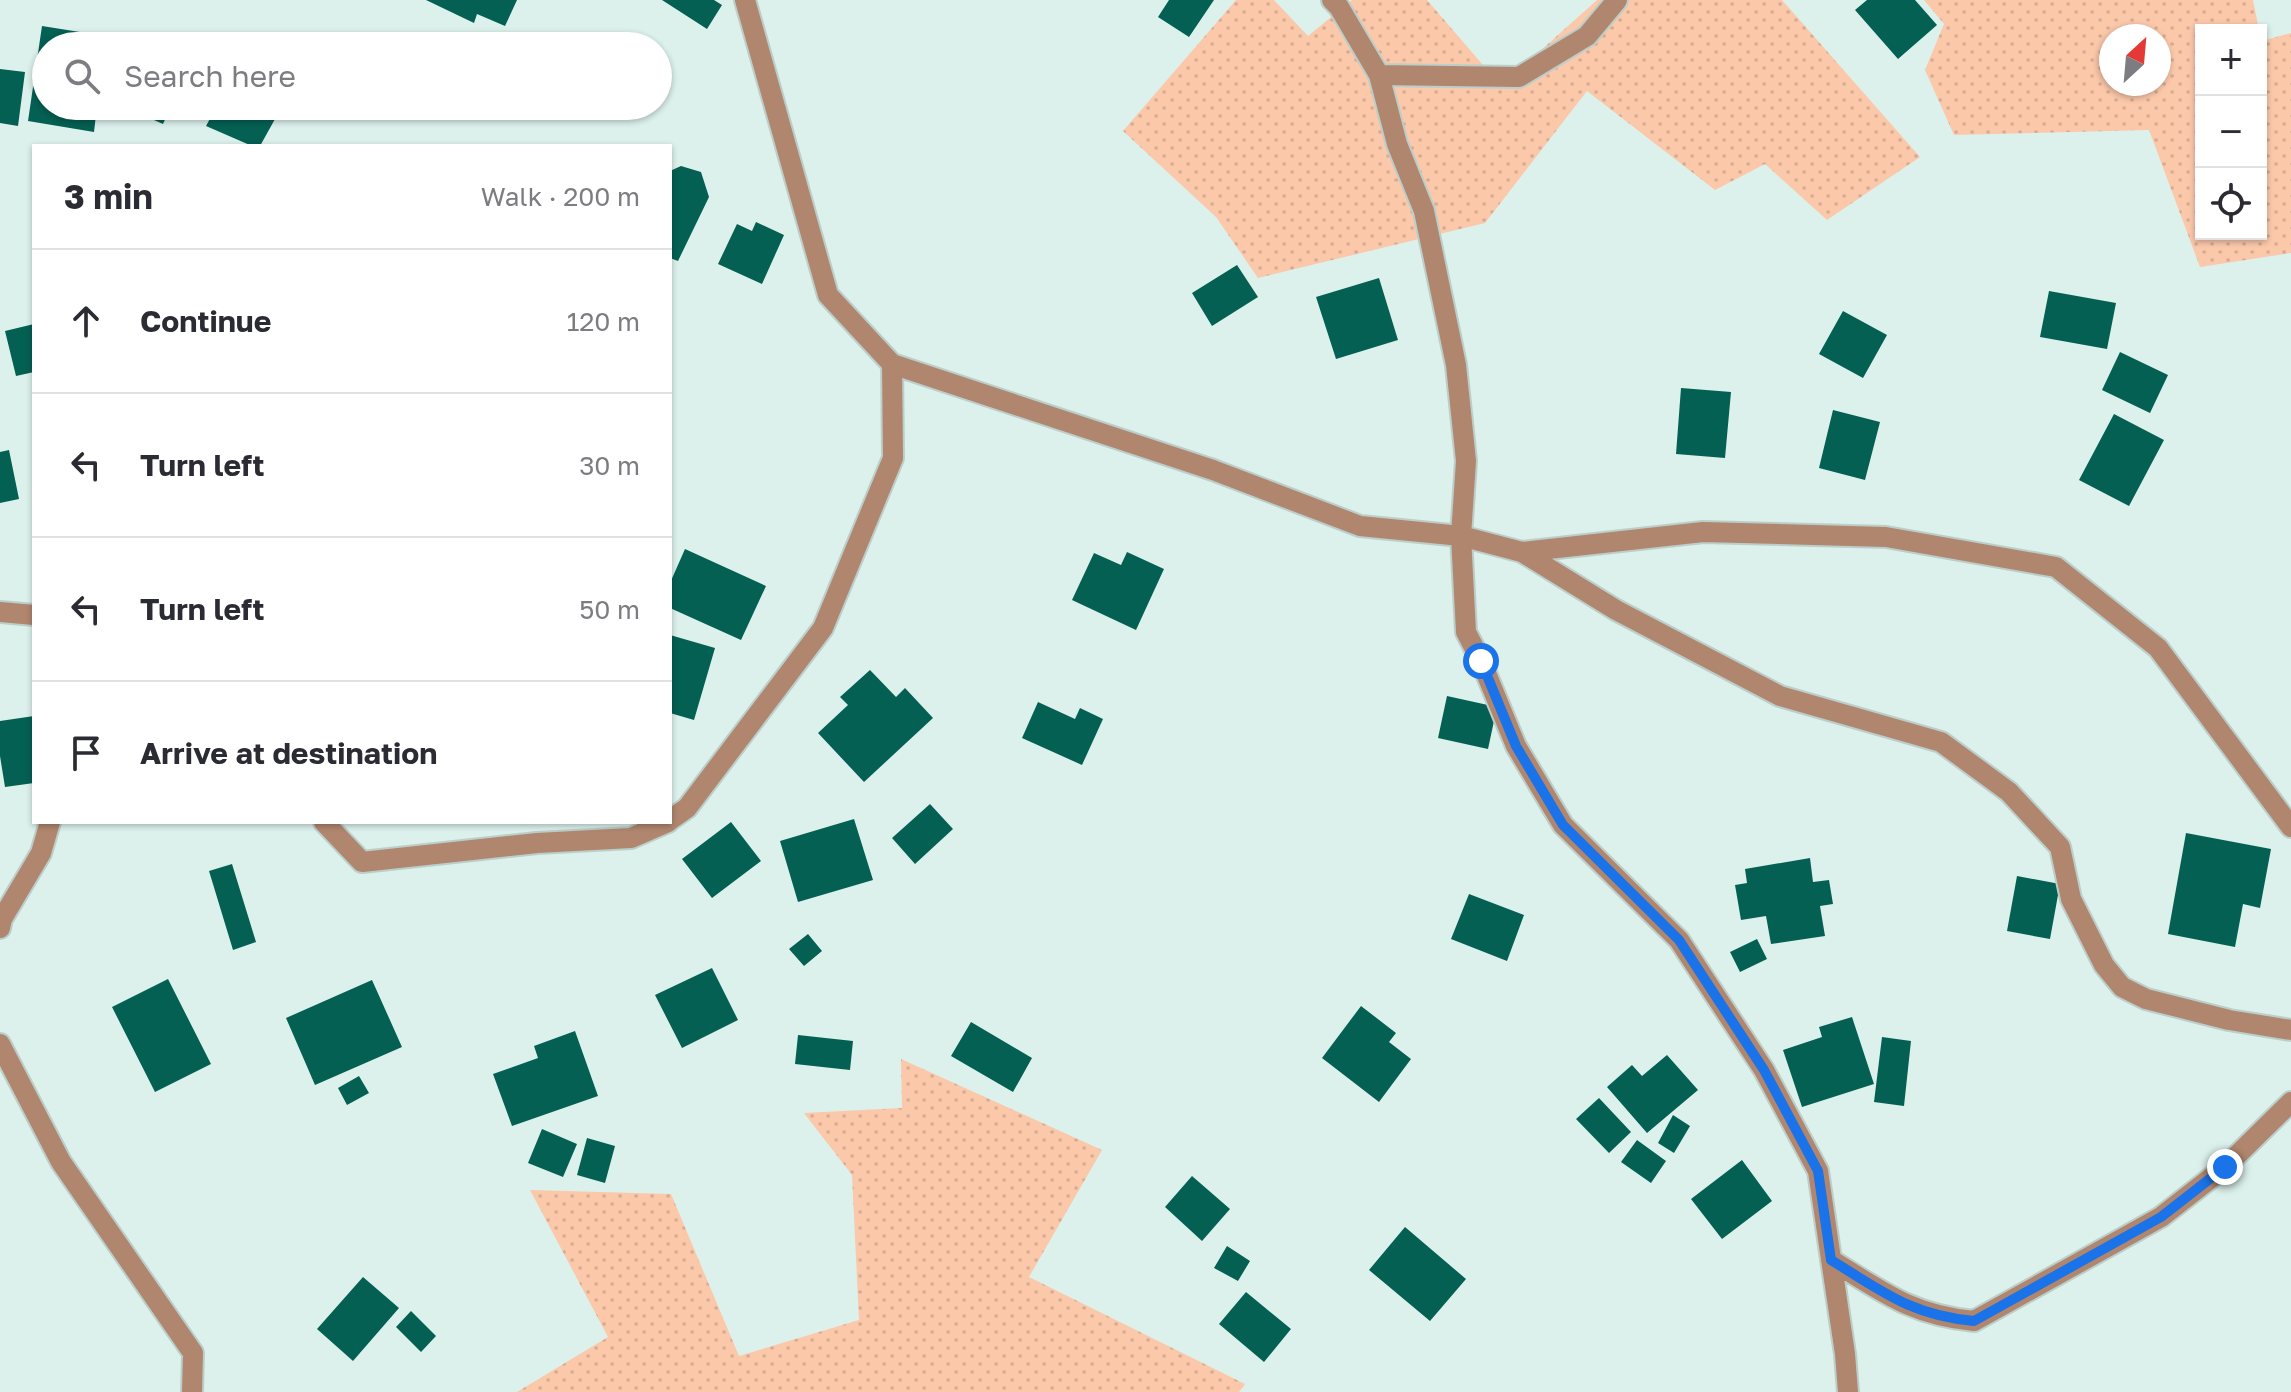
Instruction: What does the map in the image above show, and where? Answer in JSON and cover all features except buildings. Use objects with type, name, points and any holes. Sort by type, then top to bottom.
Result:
[{"type":"street","points":[[745,0],[828,295],[892,364],[1213,470],[1360,526],[1461,536],[1522,552],[1616,610],[1780,696],[1941,742],[2009,792],[2060,847],[2071,899],[2104,965],[2122,987],[2146,999],[2229,1020],[2291,1030]]},
{"type":"street","points":[[1332,0],[1379,75],[1397,144],[1424,211],[1456,365],[1466,461],[1461,536],[1466,632],[1516,746],[1563,825],[1679,940],[1764,1070],[1818,1171],[1848,1392]]},
{"type":"street","points":[[1379,75],[1519,77],[1587,36],[1617,0]]},
{"type":"street","points":[[672,819],[687,808],[823,628],[893,458],[892,364]]},
{"type":"street","points":[[1522,552],[1703,532],[1886,537],[2056,567],[2158,648],[2291,827]]},
{"type":"street","points":[[0,612],[32,615]]},
{"type":"street","points":[[0,928],[41,853],[49,824]]},
{"type":"street","points":[[326,824],[362,862],[537,843],[631,838],[662,824]]},
{"type":"street","points":[[0,1044],[61,1162],[193,1353],[192,1392]]},
{"type":"street","points":[[1831,1260],[1901,1304],[1941,1318],[1974,1321],[2161,1217],[2225,1167],[2291,1102]]},
{"type":"shaded area","points":[[1236,0],[1274,0],[1308,36],[1352,0],[1427,0],[1501,86],[1597,0],[1782,0],[1920,157],[1827,220],[1765,164],[1715,190],[1587,91],[1485,223],[1258,278],[1216,217],[1123,131]]},
{"type":"shaded area","points":[[1924,0],[2253,0],[2258,24],[2195,24],[2195,240],[2267,240],[2267,40],[2291,33],[2291,253],[2200,267],[2149,130],[1954,135],[1925,70],[1944,24]]},
{"type":"shaded area","points":[[901,1059],[1102,1150],[1029,1277],[1245,1384],[1239,1392],[517,1392],[608,1337],[530,1190],[671,1194],[739,1356],[859,1320],[852,1175],[804,1113],[902,1108]]},
{"type":"route","points":[[1481,661],[1516,746],[1563,825],[1679,940],[1764,1070],[1818,1171],[1831,1260],[1901,1304],[1941,1318],[1974,1321],[2161,1217],[2225,1167]]}]
